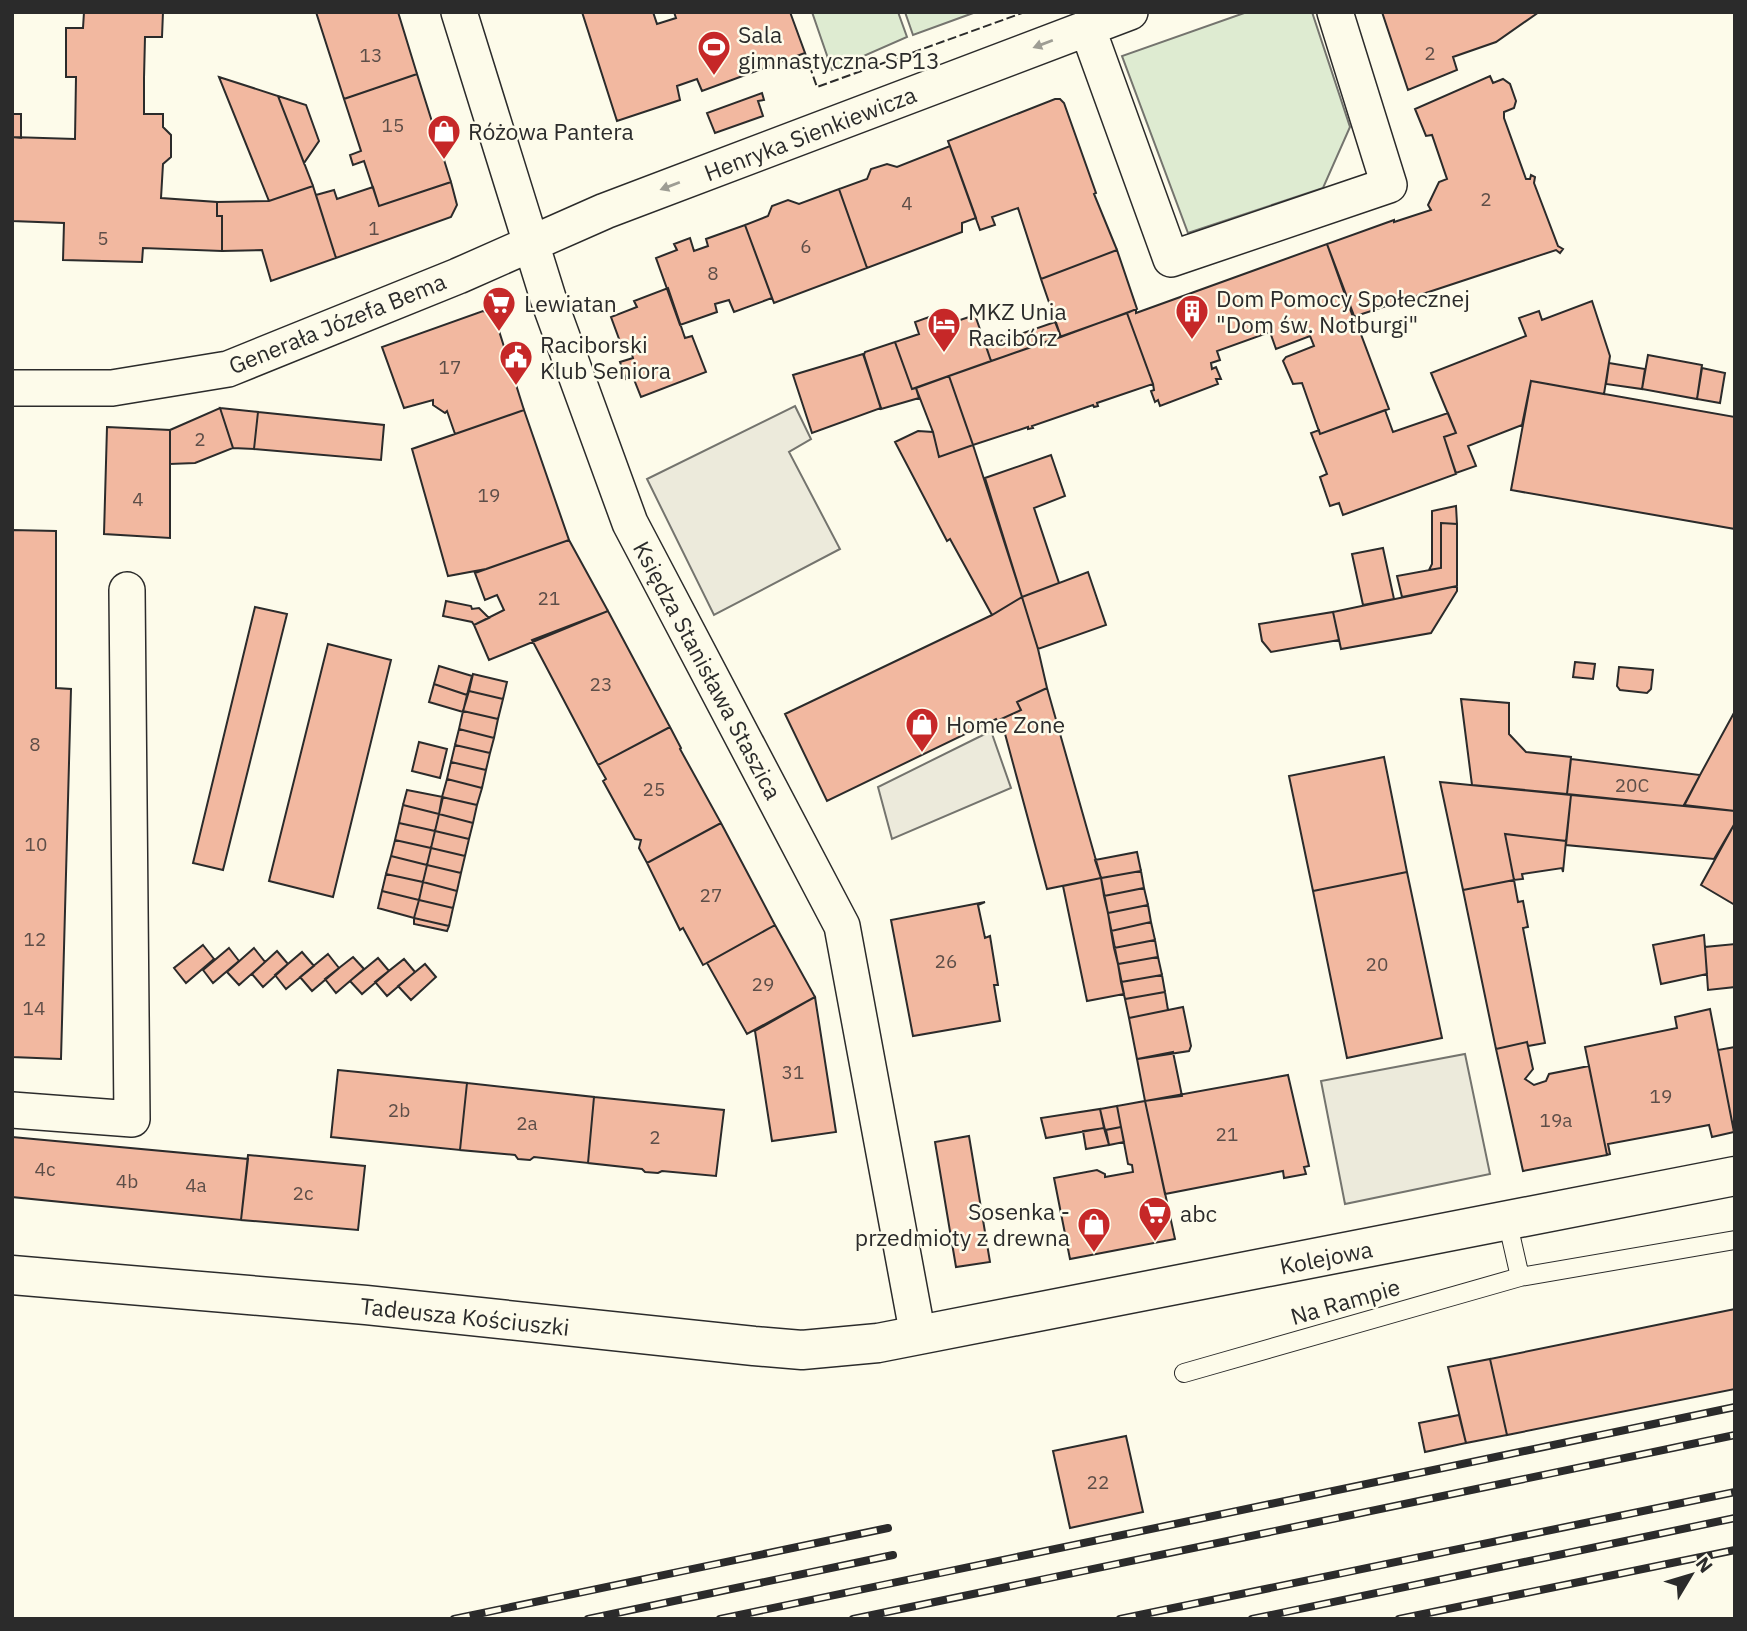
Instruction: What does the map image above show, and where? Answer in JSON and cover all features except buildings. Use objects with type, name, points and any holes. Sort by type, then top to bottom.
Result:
[{"type":"main road","name":"Kolejowa","points":[[918,1336],[1735,1176]]},
{"type":"main road","name":"Tadeusza Kościuszki","points":[[12,1275],[366,1305],[802,1350],[878,1343],[918,1336]]},
{"type":"street","name":"Księdza Stanisława Staszica","points":[[459,12],[549,301],[630,523],[842,926],[918,1336]]},
{"type":"street","name":"Henryka Sienkiewicza","points":[[530,243],[605,211],[1130,12]]},
{"type":"street","points":[[1087,27],[1171,259],[1389,185],[1335,12]]},
{"type":"street","name":"Generała Józefa Bema","points":[[12,388],[112,388],[228,369],[458,276],[530,243]]},
{"type":"street","points":[[12,1110],[132,1119],[127,590]]},
{"type":"lane","points":[[1507,1220],[1520,1277]]},
{"type":"lane","name":"Na Rampie","points":[[1184,1373],[1520,1277],[1735,1240]]},
{"type":"green space","points":[[812,12],[898,12],[907,37],[832,70]]},
{"type":"green space","points":[[905,12],[976,12],[913,35]]},
{"type":"green space","points":[[1247,12],[1312,12],[1350,127],[1323,188],[1188,233],[1122,56]]},
{"type":"shaded area","points":[[795,406],[811,439],[789,452],[840,549],[714,615],[647,479]]},
{"type":"shaded area","name":"Home Zone","points":[[991,731],[1011,788],[892,839],[878,787]]},
{"type":"shaded area","points":[[1465,1054],[1490,1174],[1345,1204],[1321,1081]]},
{"type":"railway","points":[[720,1619],[1735,1407]]},
{"type":"railway","points":[[853,1619],[1735,1435]]},
{"type":"railway","points":[[1120,1619],[1735,1492]]},
{"type":"railway","points":[[1252,1619],[1735,1518]]},
{"type":"railway","points":[[454,1619],[888,1528]]},
{"type":"railway","points":[[1399,1619],[1735,1550]]},
{"type":"railway","points":[[588,1619],[893,1555]]},
{"type":"fence","points":[[805,53],[817,87],[1025,12]]},
{"type":"place","name":"Sala gimnastyczna SP13","points":[[714,77]]},
{"type":"place","name":"Różowa Pantera","points":[[444,161]]},
{"type":"place","name":"Lewiatan","points":[[499,333]]},
{"type":"place","name":"Dom Pomocy Społecznej \"Dom św. Notburgi\"","points":[[1192,341]]},
{"type":"place","name":"MKZ Unia Racibórz","points":[[944,354]]},
{"type":"place","name":"Raciborski Klub Seniora","points":[[516,387]]},
{"type":"place","name":"Home Zone","points":[[922,754]]},
{"type":"place","name":"abc","points":[[1155,1243]]},
{"type":"place","name":"Sosenka - przedmioty z drewna","points":[[1094,1254]]}]
